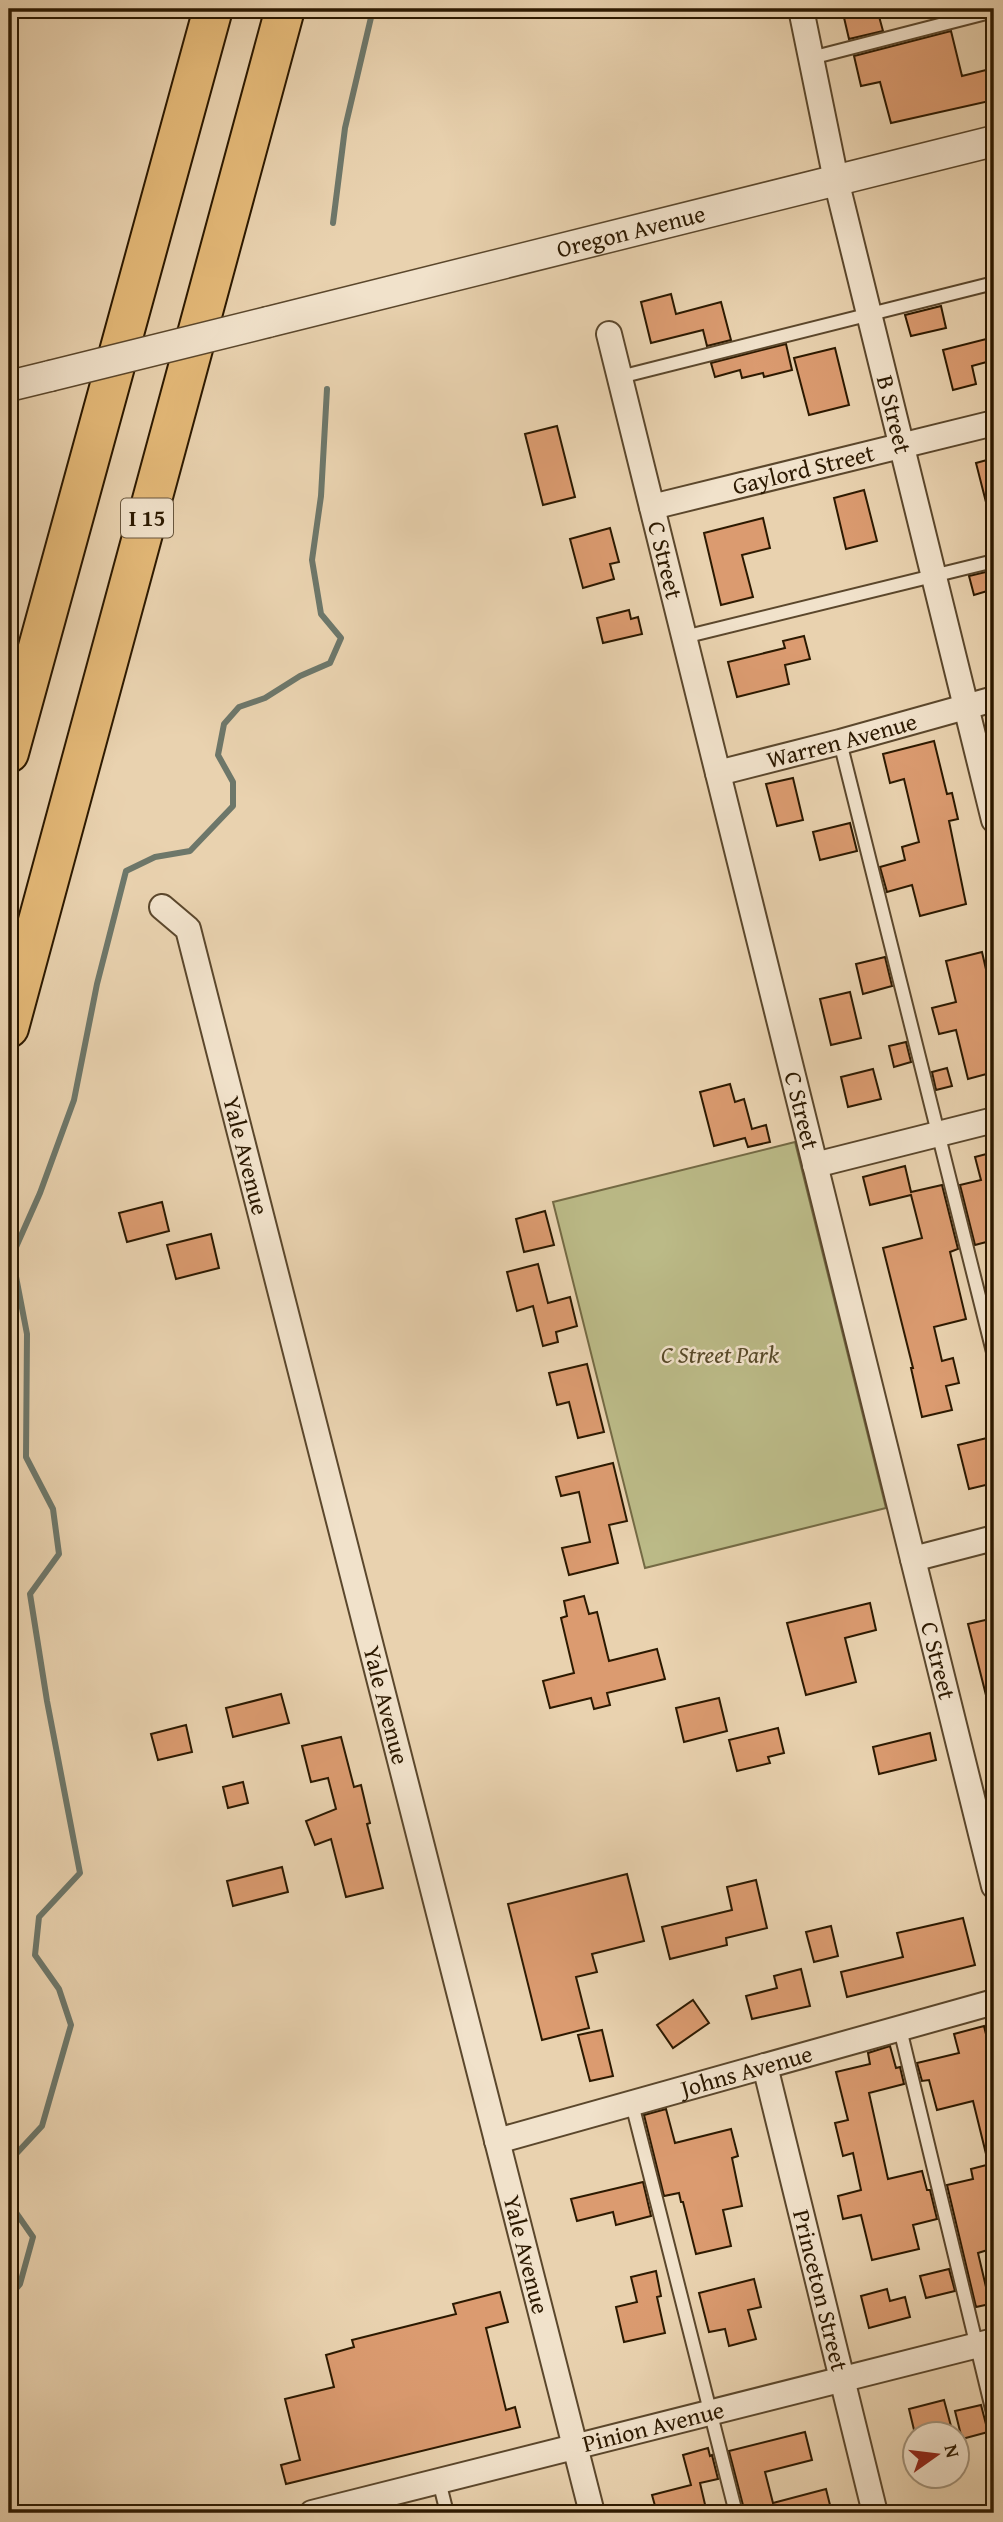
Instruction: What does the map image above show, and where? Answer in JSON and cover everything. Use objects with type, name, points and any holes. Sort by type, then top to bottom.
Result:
[{"type":"highway","points":[[9,753],[213,9]]},
{"type":"highway","name":"I 15","points":[[9,1028],[285,9]]},
{"type":"street","name":"B Street","points":[[801,9],[836,180],[994,820]]},
{"type":"street","name":"Oregon Avenue","points":[[9,386],[994,141]]},
{"type":"street","name":"C Street","points":[[609,334],[994,1886]]},
{"type":"street","name":"Gaylord Street","points":[[652,507],[994,423]]},
{"type":"street","name":"Warren Avenue","points":[[718,773],[994,699]]},
{"type":"street","name":"Yale Avenue","points":[[162,906],[188,929],[592,2513]]},
{"type":"street","points":[[815,1165],[994,1121]]},
{"type":"street","points":[[913,1559],[994,1538]]},
{"type":"street","name":"Johns Avenue","points":[[497,2141],[994,2002]]},
{"type":"street","name":"Princeton Street","points":[[765,2066],[875,2513]]},
{"type":"street","name":"Pinion Avenue","points":[[312,2513],[985,2344]]},
{"type":"lane","points":[[811,58],[994,11]]},
{"type":"lane","points":[[620,377],[994,283]]},
{"type":"lane","points":[[684,637],[994,561]]},
{"type":"lane","points":[[840,742],[994,1356]]},
{"type":"lane","points":[[900,2029],[985,2344],[994,2417]]},
{"type":"lane","points":[[632,2104],[736,2513]]},
{"type":"lane","points":[[439,2481],[447,2513]]},
{"type":"green space","name":"C Street Park","points":[[795,1142],[886,1508],[645,1568],[553,1202]]},
{"type":"building","points":[[842,9],[877,9],[883,31],[849,39]]},
{"type":"building","points":[[951,31],[962,76],[994,68],[994,100],[891,123],[880,82],[861,86],[854,56]]},
{"type":"building","points":[[671,294],[676,314],[721,302],[731,340],[707,346],[703,330],[651,343],[641,302]]},
{"type":"building","points":[[941,306],[946,328],[911,336],[905,315]]},
{"type":"building","points":[[994,337],[994,360],[972,366],[976,384],[953,390],[943,350]]},
{"type":"building","points":[[786,344],[792,370],[764,377],[763,373],[742,378],[740,370],[715,377],[711,363]]},
{"type":"building","points":[[835,348],[849,405],[809,415],[794,358]]},
{"type":"building","points":[[557,426],[575,497],[543,505],[525,434]]},
{"type":"building","points":[[994,458],[994,510],[988,510],[976,463]]},
{"type":"building","points":[[864,490],[877,541],[846,549],[834,498]]},
{"type":"building","points":[[763,518],[770,548],[742,555],[753,597],[721,605],[704,533]]},
{"type":"building","points":[[610,528],[619,562],[610,564],[614,579],[583,588],[570,539]]},
{"type":"building","points":[[994,570],[994,589],[974,595],[969,576]]},
{"type":"building","points":[[629,610],[631,619],[638,617],[642,634],[603,643],[597,618]]},
{"type":"building","points":[[804,636],[810,659],[785,665],[789,684],[737,697],[728,662],[785,648],[783,641]]},
{"type":"building","points":[[934,741],[947,794],[952,793],[958,819],[949,821],[966,904],[920,916],[912,885],[887,892],[880,867],[905,860],[902,847],[919,842],[904,779],[890,783],[883,754]]},
{"type":"building","points":[[793,778],[803,820],[777,826],[766,784]]},
{"type":"building","points":[[850,823],[857,851],[820,860],[813,832]]},
{"type":"building","points":[[982,952],[994,1004],[994,1072],[968,1079],[956,1030],[939,1034],[932,1008],[956,1002],[946,961]]},
{"type":"building","points":[[885,957],[892,986],[863,994],[856,964]]},
{"type":"building","points":[[850,992],[861,1038],[831,1045],[820,999]]},
{"type":"building","points":[[906,1042],[911,1062],[894,1067],[889,1046]]},
{"type":"building","points":[[947,1068],[952,1086],[936,1090],[932,1072]]},
{"type":"building","points":[[873,1069],[881,1099],[848,1107],[841,1077]]},
{"type":"building","points":[[730,1084],[735,1102],[744,1099],[752,1129],[766,1125],[770,1142],[748,1147],[745,1138],[714,1146],[700,1092]]},
{"type":"building","points":[[994,1152],[994,1240],[975,1245],[960,1185],[981,1180],[975,1157]]},
{"type":"building","points":[[905,1166],[911,1192],[942,1185],[958,1249],[950,1252],[966,1319],[934,1327],[942,1361],[953,1358],[959,1383],[946,1386],[952,1410],[922,1417],[913,1368],[883,1248],[922,1238],[911,1195],[870,1205],[863,1177]]},
{"type":"building","points":[[162,1202],[169,1231],[127,1242],[119,1213]]},
{"type":"building","points":[[545,1211],[554,1245],[524,1252],[516,1219]]},
{"type":"building","points":[[211,1234],[219,1268],[176,1279],[167,1245]]},
{"type":"building","points":[[538,1264],[548,1303],[570,1297],[577,1326],[556,1332],[558,1342],[543,1346],[533,1306],[517,1311],[507,1272]]},
{"type":"building","points":[[587,1364],[604,1432],[578,1438],[569,1402],[557,1405],[549,1373]]},
{"type":"building","points":[[987,1438],[994,1467],[994,1483],[969,1489],[958,1445]]},
{"type":"building","points":[[613,1463],[627,1521],[609,1525],[618,1563],[569,1575],[562,1548],[590,1542],[579,1492],[561,1496],[556,1477]]},
{"type":"building","points":[[584,1596],[589,1614],[597,1612],[609,1661],[657,1649],[665,1679],[607,1693],[610,1705],[594,1709],[591,1698],[550,1708],[543,1681],[574,1673],[561,1618],[567,1616],[564,1601]]},
{"type":"building","points":[[870,1603],[876,1630],[845,1638],[856,1682],[806,1695],[787,1623]]},
{"type":"building","points":[[994,1618],[994,1702],[988,1703],[968,1624]]},
{"type":"building","points":[[281,1694],[289,1723],[233,1737],[226,1708]]},
{"type":"building","points":[[719,1698],[727,1731],[684,1742],[676,1708]]},
{"type":"building","points":[[186,1725],[192,1752],[158,1760],[151,1734]]},
{"type":"building","points":[[778,1728],[784,1753],[768,1757],[770,1763],[737,1771],[729,1740]]},
{"type":"building","points":[[930,1733],[936,1760],[879,1774],[873,1747]]},
{"type":"building","points":[[341,1737],[354,1787],[361,1785],[370,1823],[367,1824],[383,1888],[346,1897],[331,1839],[315,1845],[306,1821],[336,1809],[328,1778],[311,1782],[302,1746]]},
{"type":"building","points":[[243,1782],[248,1803],[228,1808],[223,1787]]},
{"type":"building","points":[[282,1867],[288,1892],[233,1906],[227,1881]]},
{"type":"building","points":[[627,1874],[644,1941],[592,1954],[597,1972],[576,1977],[589,2028],[542,2040],[508,1904]]},
{"type":"building","points":[[756,1880],[767,1928],[726,1938],[727,1945],[670,1959],[662,1927],[732,1910],[727,1887]]},
{"type":"building","points":[[963,1918],[975,1965],[847,1997],[841,1972],[903,1957],[897,1933]]},
{"type":"building","points":[[831,1926],[838,1956],[814,1962],[806,1932]]},
{"type":"building","points":[[801,1969],[810,2006],[752,2019],[746,1996],[777,1988],[774,1976]]},
{"type":"building","points":[[693,2000],[709,2023],[673,2048],[657,2025]]},
{"type":"building","points":[[984,2026],[994,2067],[994,2161],[988,2162],[973,2101],[937,2110],[929,2080],[922,2081],[917,2063],[959,2053],[954,2034]]},
{"type":"building","points":[[602,2030],[613,2076],[590,2081],[578,2035]]},
{"type":"building","points":[[890,2046],[896,2068],[900,2067],[904,2084],[869,2093],[888,2179],[922,2171],[937,2219],[913,2225],[919,2249],[872,2260],[861,2215],[843,2219],[838,2196],[861,2190],[853,2153],[843,2156],[835,2123],[848,2120],[836,2072],[870,2064],[868,2053]]},
{"type":"building","points":[[666,2109],[675,2143],[731,2129],[738,2156],[732,2158],[742,2206],[723,2210],[731,2246],[696,2254],[679,2193],[664,2196],[644,2115]]},
{"type":"building","points":[[994,2163],[994,2192],[987,2194],[994,2225],[994,2248],[978,2253],[990,2304],[976,2307],[947,2185],[973,2179],[971,2169]]},
{"type":"building","points":[[643,2182],[651,2216],[616,2225],[613,2212],[577,2221],[571,2199]]},
{"type":"building","points":[[949,2269],[955,2291],[926,2298],[920,2276]]},
{"type":"building","points":[[656,2271],[661,2296],[657,2297],[665,2333],[624,2342],[616,2307],[637,2302],[631,2277]]},
{"type":"building","points":[[754,2279],[761,2307],[748,2310],[756,2339],[729,2346],[725,2329],[709,2332],[699,2293]]},
{"type":"building","points":[[887,2289],[890,2301],[905,2297],[910,2317],[869,2328],[861,2296]]},
{"type":"building","points":[[500,2292],[508,2322],[486,2328],[506,2410],[515,2407],[520,2427],[286,2484],[281,2465],[300,2460],[285,2399],[334,2387],[326,2355],[354,2347],[352,2340],[456,2314],[453,2304]]},
{"type":"building","points":[[944,2400],[949,2420],[912,2420],[909,2409]]},
{"type":"building","points":[[981,2405],[988,2432],[972,2436],[972,2420],[957,2420],[955,2411]]},
{"type":"building","points":[[805,2432],[812,2460],[765,2472],[773,2503],[826,2489],[832,2513],[745,2513],[729,2451]]},
{"type":"building","points":[[708,2448],[718,2479],[700,2483],[707,2513],[657,2513],[652,2495],[691,2485],[683,2455]]},
{"type":"waterway","points":[[333,223],[345,128],[373,9]]},
{"type":"waterway","points":[[9,2297],[20,2284],[33,2237],[10,2204],[16,2154],[42,2126],[71,2025],[59,1989],[35,1955],[39,1917],[80,1873],[47,1701],[30,1594],[59,1554],[53,1509],[26,1457],[27,1334],[12,1256],[40,1193],[74,1100],[97,984],[126,871],[155,857],[190,851],[233,806],[233,782],[218,755],[224,724],[239,707],[265,698],[300,676],[330,663],[341,638],[321,614],[312,560],[321,496],[327,389]]}]
